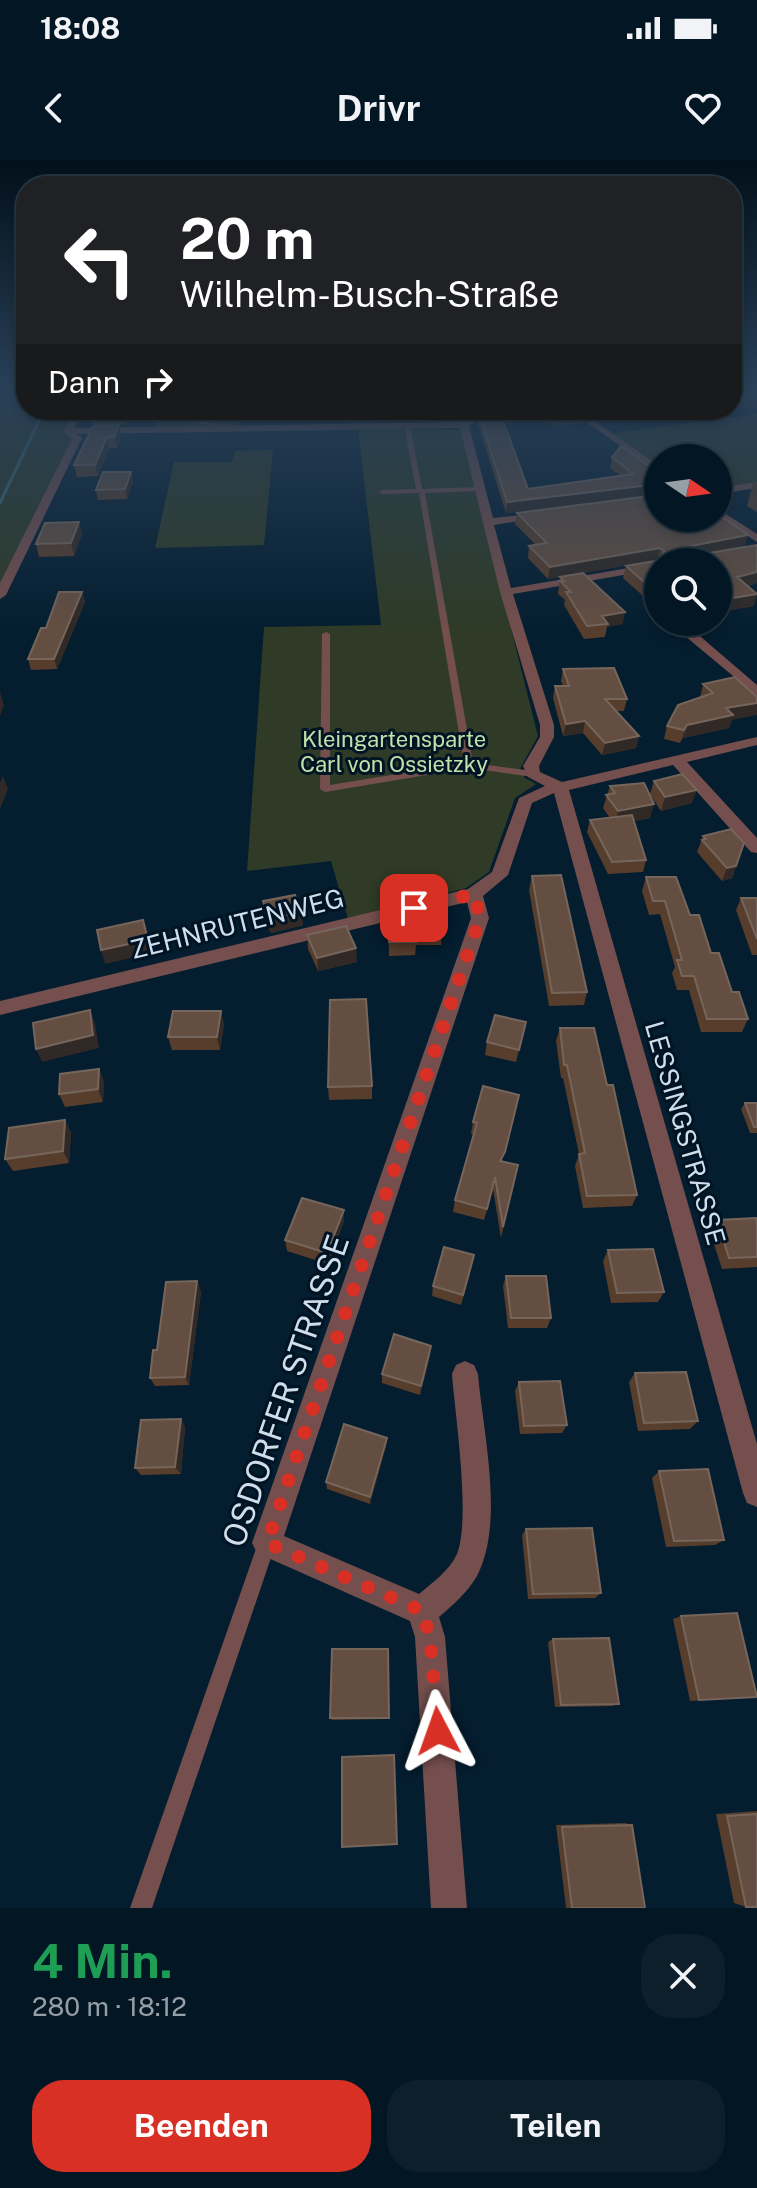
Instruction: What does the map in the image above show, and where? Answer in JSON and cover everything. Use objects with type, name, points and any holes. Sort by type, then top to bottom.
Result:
[{"type":"street","points":[[0,595],[62,469]]},
{"type":"street","points":[[474,469],[506,592],[547,725],[547,737],[531,766],[533,774],[560,787]]},
{"type":"street","points":[[732,489],[757,485]]},
{"type":"street","points":[[488,522],[557,514]]},
{"type":"street","points":[[732,522],[757,539]]},
{"type":"street","points":[[506,592],[644,568]]},
{"type":"street","points":[[692,636],[757,692]]},
{"type":"street","points":[[474,894],[499,875],[525,801],[539,792],[757,741]]},
{"type":"street","points":[[676,759],[757,848]]},
{"type":"street","name":"LESSINGSTRASSE","points":[[560,787],[757,1493]]},
{"type":"street","name":"ZEHNRUTENWEG","points":[[0,1008],[474,894]]},
{"type":"street","name":"OSDORFER STRASSE","points":[[267,1543],[480,918],[474,894]]},
{"type":"street","points":[[422,1611],[447,1590],[472,1554],[474,1505],[465,1374]]},
{"type":"street","points":[[267,1543],[422,1611],[430,1637],[449,1908]]},
{"type":"lane","points":[[416,469],[469,765]]},
{"type":"lane","points":[[382,492],[478,489]]},
{"type":"lane","points":[[326,634],[325,789],[469,765],[533,774]]},
{"type":"lane","name":"OSDORFER STRASSE","points":[[141,1908],[267,1543]]},
{"type":"green space","points":[[0,469],[58,469],[0,585]]},
{"type":"green space","points":[[173,469],[271,469],[264,545],[155,548]]},
{"type":"green space","name":"Kleingartensparte Carl von Ossietzky","points":[[363,469],[471,469],[538,736],[520,769],[525,778],[536,784],[515,798],[489,872],[466,888],[348,919],[331,861],[247,871],[264,627],[381,625]]},
{"type":"green space","points":[[732,469],[757,469],[757,482],[732,486]]},
{"type":"building","points":[[496,469],[521,469],[528,489],[633,474],[626,469],[644,469],[644,486],[507,502]]},
{"type":"building","points":[[103,472],[131,472],[125,489],[96,490]]},
{"type":"building","points":[[644,497],[644,532],[732,532],[732,524],[748,535],[681,548],[644,548],[644,551],[550,567],[529,546],[547,543],[517,513]]},
{"type":"building","points":[[79,522],[71,543],[36,544],[45,523]]},
{"type":"building","points":[[757,545],[757,572],[737,577],[757,594],[732,598],[732,549]]},
{"type":"building","points":[[644,563],[644,582],[626,566]]},
{"type":"building","points":[[583,573],[625,612],[602,616],[608,624],[587,626],[566,592],[571,592],[560,581],[564,581],[560,577]]},
{"type":"building","points":[[59,592],[82,592],[54,659],[28,659],[41,628],[46,628]]},
{"type":"building","points":[[614,668],[627,699],[605,699],[639,736],[605,743],[585,721],[566,724],[555,686],[569,686],[563,669]]},
{"type":"building","points":[[735,677],[757,697],[757,703],[726,708],[733,715],[687,725],[684,730],[667,726],[678,705],[713,693],[703,684]]},
{"type":"building","points":[[682,774],[697,790],[665,797],[654,781]]},
{"type":"building","points":[[644,783],[654,804],[618,811],[606,795],[615,793],[610,786]]},
{"type":"building","points":[[632,815],[646,860],[612,862],[590,820]]},
{"type":"building","points":[[731,829],[744,843],[736,866],[727,868],[702,840],[706,839],[703,836]]},
{"type":"building","points":[[561,875],[587,992],[552,993],[532,876]]},
{"type":"building","points":[[646,877],[676,877],[690,915],[699,915],[711,953],[719,953],[732,992],[739,992],[748,1019],[707,1019],[694,976],[682,976],[677,960],[682,960],[665,901],[653,901]]},
{"type":"building","points":[[295,895],[302,912],[269,919],[263,901]]},
{"type":"building","points":[[741,898],[757,898],[757,939]]},
{"type":"building","points":[[414,912],[440,912],[442,931],[415,932],[416,942],[389,942],[388,919],[414,918],[415,930]]},
{"type":"building","points":[[143,920],[148,940],[101,950],[97,930]]},
{"type":"building","points":[[346,926],[356,948],[317,958],[307,935]]},
{"type":"building","points":[[366,999],[372,1086],[328,1087],[330,1000]]},
{"type":"building","points":[[90,1010],[93,1035],[36,1049],[33,1023]]},
{"type":"building","points":[[173,1011],[221,1011],[217,1037],[168,1037]]},
{"type":"building","points":[[495,1015],[526,1022],[519,1050],[487,1042]]},
{"type":"building","points":[[560,1028],[594,1028],[607,1085],[613,1085],[637,1195],[587,1196],[579,1154],[585,1153],[567,1065],[564,1065]]},
{"type":"building","points":[[99,1069],[98,1089],[59,1094],[60,1074]]},
{"type":"building","points":[[483,1086],[519,1095],[500,1161],[518,1165],[503,1227],[495,1177],[487,1209],[455,1200],[477,1123],[473,1122]]},
{"type":"building","points":[[745,1103],[757,1103],[757,1127],[754,1127]]},
{"type":"building","points":[[65,1120],[63,1151],[5,1159],[9,1128]]},
{"type":"building","points":[[302,1198],[344,1210],[327,1253],[285,1240]]},
{"type":"building","points":[[756,1218],[757,1257],[729,1258],[717,1220]]},
{"type":"building","points":[[444,1247],[474,1255],[463,1295],[433,1286]]},
{"type":"building","points":[[653,1249],[664,1292],[617,1293],[608,1250]]},
{"type":"building","points":[[506,1276],[546,1276],[551,1318],[511,1318]]},
{"type":"building","points":[[197,1281],[185,1377],[150,1378],[166,1282]]},
{"type":"building","points":[[394,1334],[431,1346],[421,1386],[382,1374]]},
{"type":"building","points":[[686,1372],[698,1421],[644,1423],[635,1373]]},
{"type":"building","points":[[560,1381],[567,1425],[524,1426],[519,1382]]},
{"type":"building","points":[[181,1419],[175,1467],[135,1468],[141,1420]]},
{"type":"building","points":[[344,1424],[387,1438],[370,1497],[326,1482]]},
{"type":"building","points":[[708,1469],[724,1540],[674,1541],[659,1471]]},
{"type":"building","points":[[592,1528],[601,1593],[533,1594],[526,1529]]},
{"type":"building","points":[[737,1613],[757,1697],[699,1700],[681,1616]]},
{"type":"building","points":[[609,1638],[619,1704],[561,1705],[553,1639]]},
{"type":"building","points":[[332,1649],[388,1649],[389,1718],[330,1718]]},
{"type":"building","points":[[394,1755],[397,1844],[342,1847],[342,1757]]},
{"type":"building","points":[[757,1814],[757,1907],[746,1907],[727,1816]]},
{"type":"building","points":[[632,1825],[645,1908],[572,1908],[562,1827]]},
{"type":"waterway","points":[[0,503],[16,469]]},
{"type":"route","points":[[414,908],[474,894],[480,918],[267,1543],[422,1611],[430,1637],[438,1731]]}]
